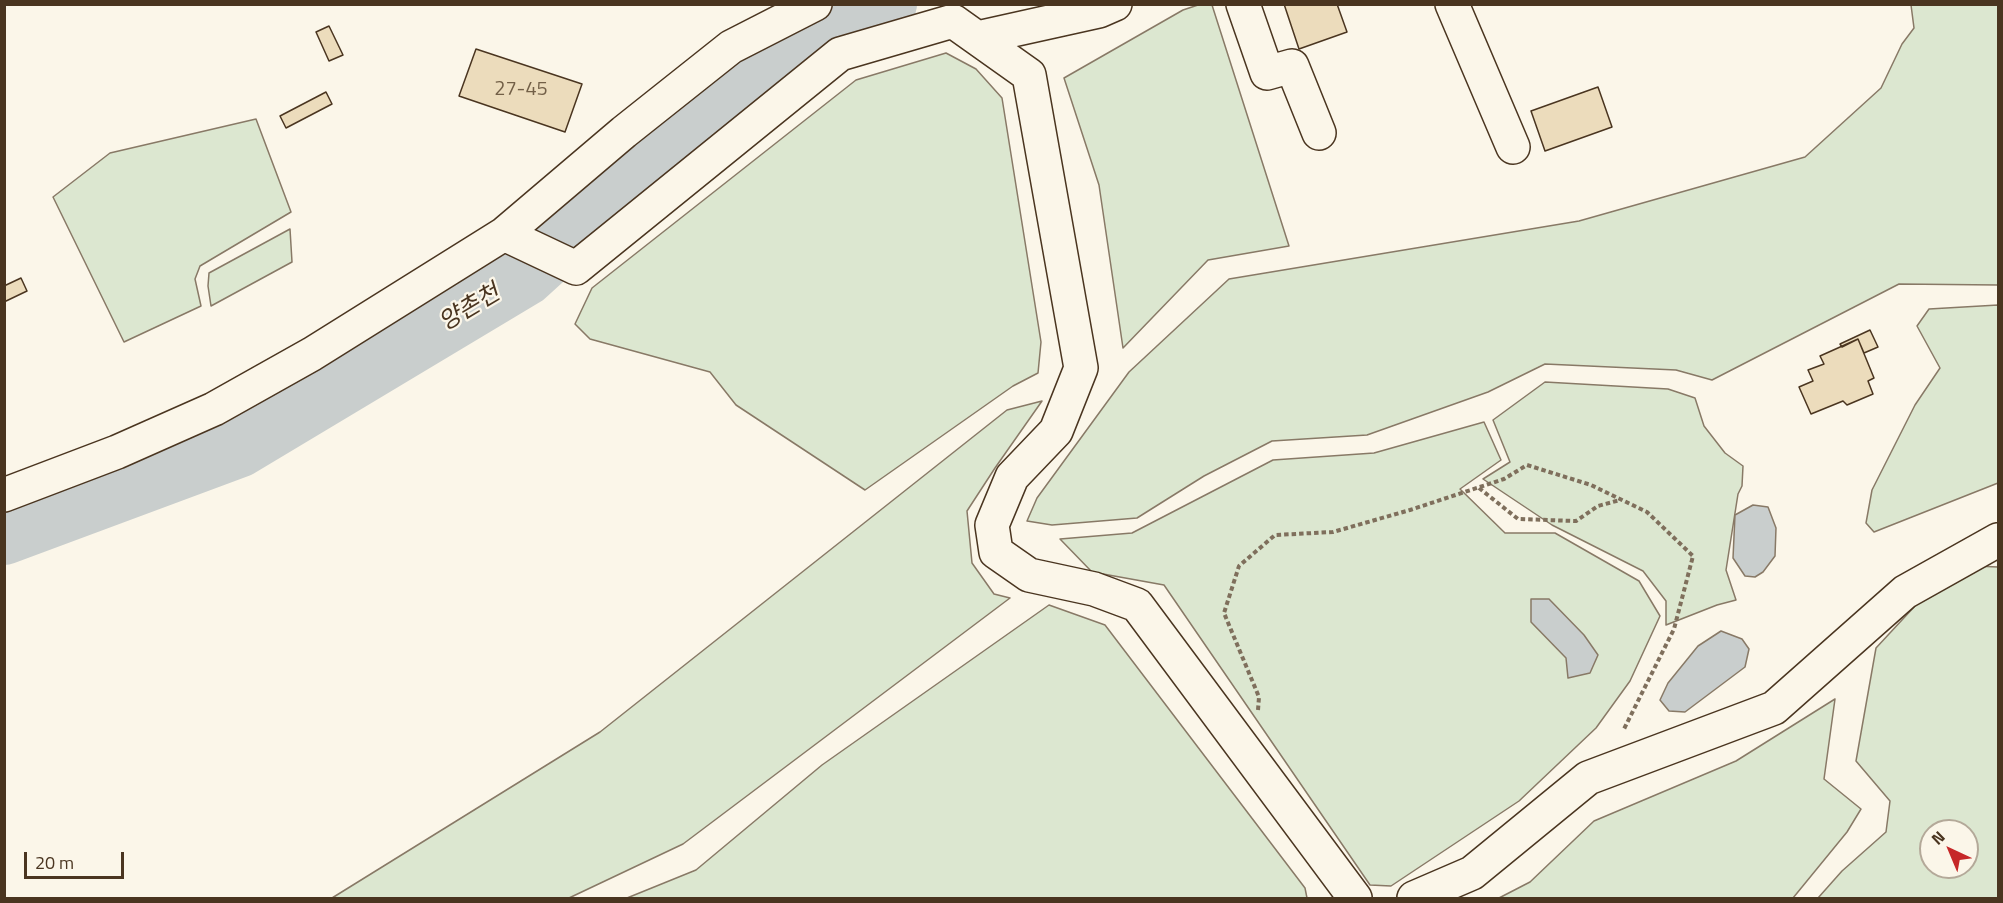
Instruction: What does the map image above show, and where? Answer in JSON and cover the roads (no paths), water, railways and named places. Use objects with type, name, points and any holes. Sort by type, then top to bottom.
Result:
[{"type":"street","points":[[4,495],[117,452],[214,409],[312,354],[504,234],[624,132],[731,47],[815,4]]},
{"type":"street","points":[[977,38],[1099,11],[1115,4]]},
{"type":"street","points":[[1243,4],[1267,73],[1292,66],[1318,133]]},
{"type":"street","points":[[1452,4],[1513,147]]},
{"type":"street","points":[[504,234],[576,268],[840,54],[953,21],[1029,75],[1081,368],[1056,431],[1012,477],[992,525],[996,552],[1029,575],[1094,589],[1137,605],[1355,898]]},
{"type":"street","points":[[1414,898],[1472,873],[1588,778],[1774,708],[1905,592],[1998,540]]},
{"type":"waterway","name":"양촌천","points":[[4,535],[238,448],[525,276],[625,185],[751,83],[864,10],[887,4]]}]
